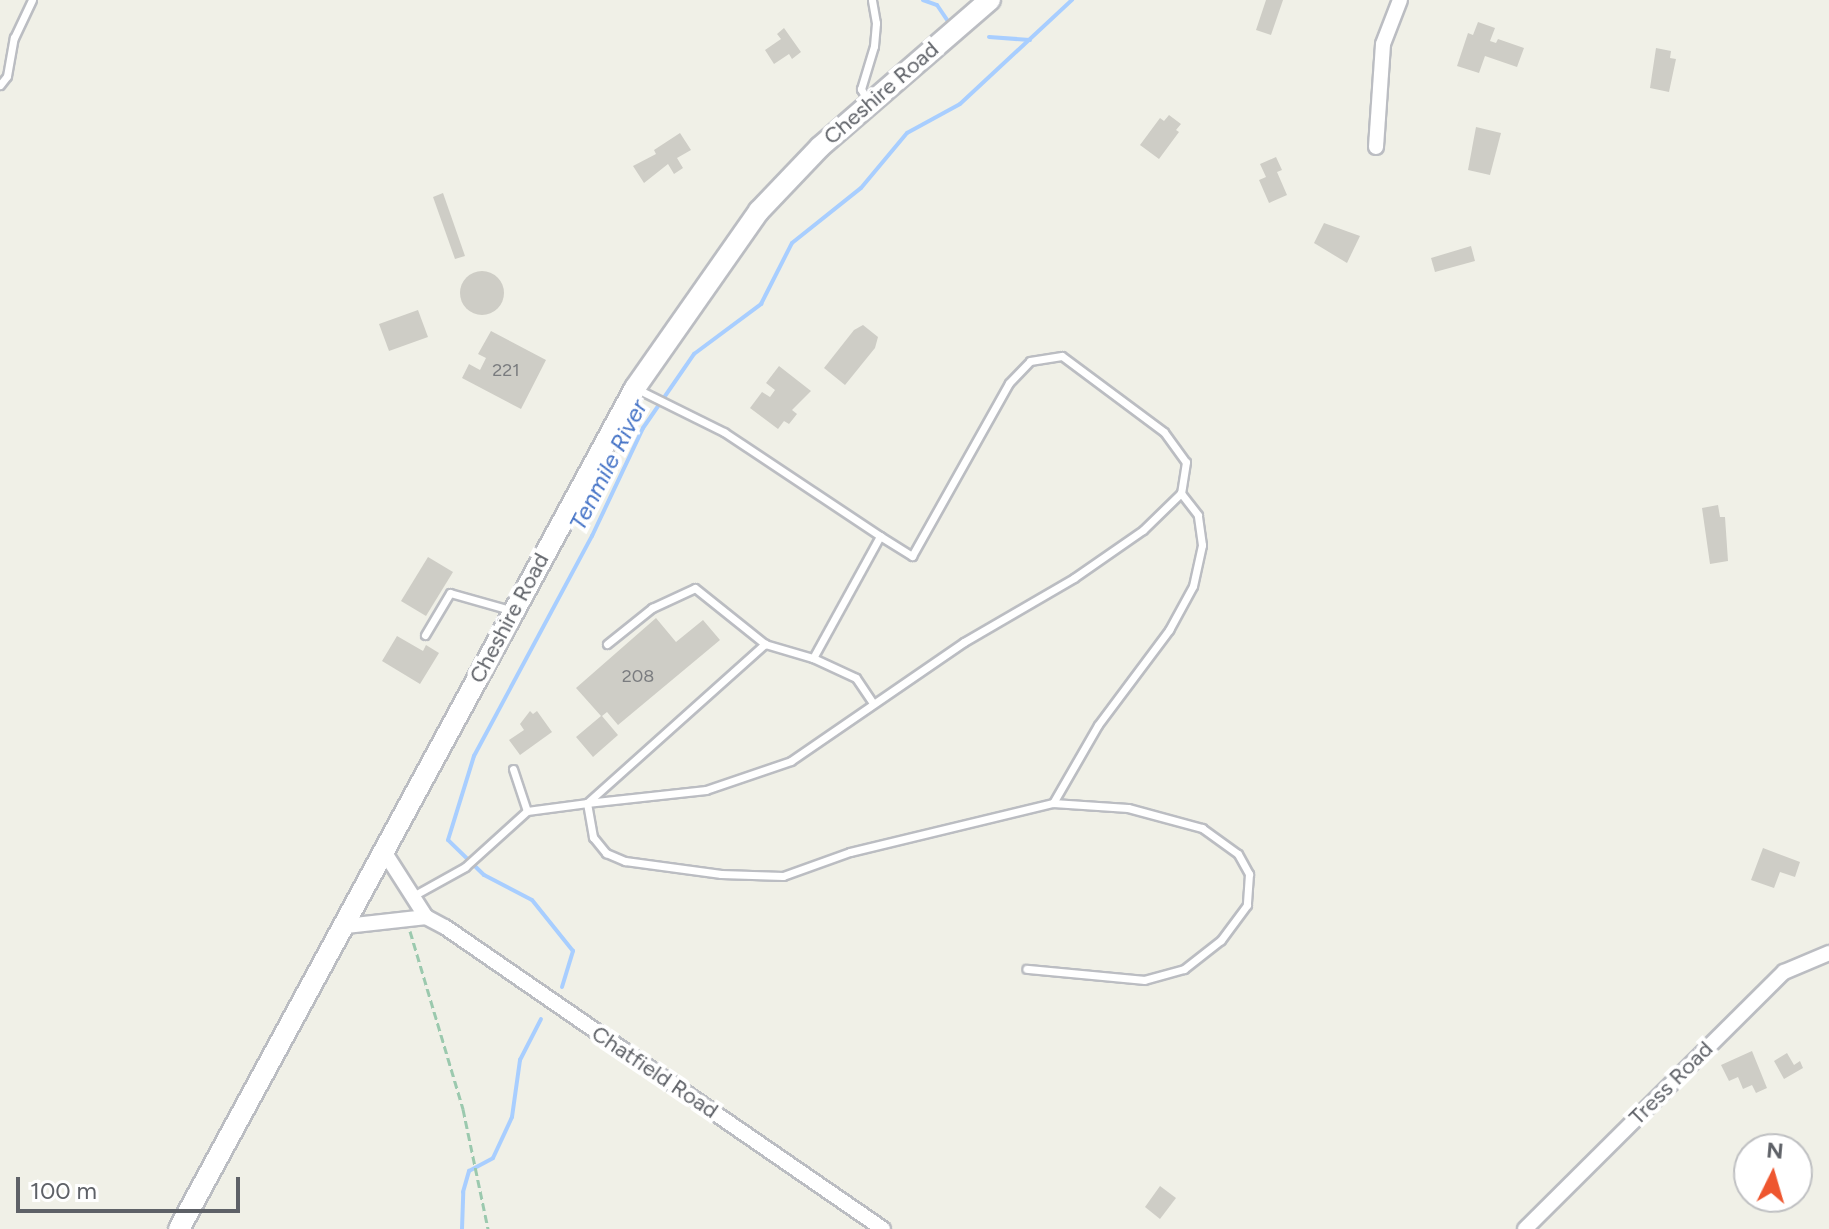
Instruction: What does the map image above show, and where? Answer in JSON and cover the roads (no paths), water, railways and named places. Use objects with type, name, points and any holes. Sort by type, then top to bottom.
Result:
[{"type":"main road","name":"Cheshire Road","points":[[179,1229],[346,926],[512,611],[643,392],[759,211],[820,147],[990,0]]},
{"type":"street","points":[[1376,147],[1383,44],[1400,0]]},
{"type":"street","name":"Chatfield Road","points":[[385,853],[426,917],[454,933],[883,1229]]},
{"type":"street","points":[[346,926],[426,917]]},
{"type":"street","name":"Tress Road","points":[[1525,1229],[1784,972],[1829,953]]},
{"type":"lane","points":[[0,85],[7,76],[14,38],[32,0]]},
{"type":"lane","points":[[869,103],[861,89],[874,46],[876,23],[872,0]]},
{"type":"lane","points":[[412,897],[465,867],[527,811],[706,790],[791,761],[964,642],[1074,578],[1143,530],[1181,493],[1186,462],[1164,432],[1062,356],[1030,361],[1009,383],[912,556],[724,432],[643,392]]},
{"type":"lane","points":[[1053,803],[1098,725],[1169,630],[1193,586],[1202,545],[1198,515],[1181,493]]},
{"type":"lane","points":[[813,658],[880,536]]},
{"type":"lane","points":[[607,644],[652,608],[695,588],[765,644],[813,658],[856,678],[873,703]]},
{"type":"lane","points":[[425,635],[450,593],[512,611]]},
{"type":"lane","points":[[587,803],[765,644]]},
{"type":"lane","points":[[513,769],[527,811]]},
{"type":"lane","points":[[587,803],[593,837],[606,853],[625,861],[721,874],[783,876],[850,852],[1053,803],[1128,808],[1202,828],[1238,854],[1249,874],[1247,905],[1221,940],[1184,969],[1144,980],[1027,969]]},
{"type":"waterway","points":[[923,0],[937,5],[947,20]]},
{"type":"waterway","name":"Tenmile River","points":[[562,987],[573,951],[532,900],[484,875],[448,840],[474,756],[592,536],[643,428],[694,354],[761,304],[792,243],[861,188],[907,133],[960,104],[1072,0]]},
{"type":"waterway","points":[[989,37],[1030,40]]},
{"type":"waterway","name":"Tenmile River","points":[[462,1229],[463,1192],[469,1171],[493,1158],[512,1117],[520,1060],[541,1019]]}]
